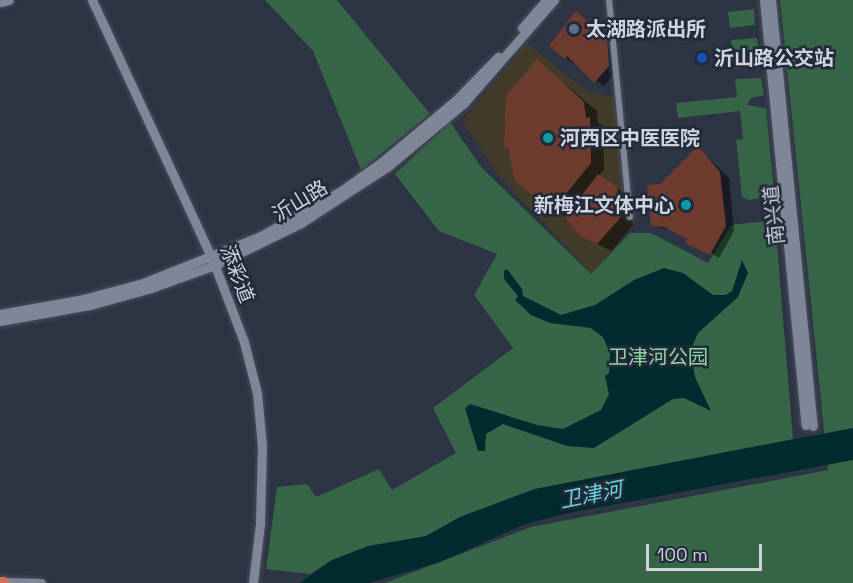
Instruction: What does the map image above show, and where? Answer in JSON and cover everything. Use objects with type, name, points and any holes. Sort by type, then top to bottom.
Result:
[{"type":"street","points":[[0,2],[9,0]]},
{"type":"street","name":"添彩道","points":[[92,0],[214,261],[244,342],[257,393],[262,490],[253,583]]},
{"type":"street","name":"沂山路","points":[[0,314],[113,291],[214,261],[285,223],[383,161],[474,83],[546,0]]},
{"type":"street","name":"沂山路","points":[[0,321],[90,305],[214,261],[301,223],[404,154],[481,86],[554,0]]},
{"type":"street","points":[[609,0],[630,217]]},
{"type":"street","name":"南兴道","points":[[764,0],[809,425],[771,0]]},
{"type":"street","points":[[1,583],[41,583]]},
{"type":"shaded area","points":[[527,43],[586,91],[614,97],[627,219],[634,219],[634,224],[592,274],[498,175],[462,121]]},
{"type":"green space","points":[[265,0],[337,0],[430,114],[361,170],[313,51]]},
{"type":"green space","points":[[780,0],[853,0],[853,583],[385,583],[531,527],[828,470]]},
{"type":"green space","points":[[754,9],[755,25],[730,28],[728,12]]},
{"type":"green space","points":[[757,38],[761,65],[734,69],[731,40]]},
{"type":"green space","points":[[761,78],[764,95],[751,98],[747,105],[766,108],[774,190],[770,197],[749,200],[742,197],[736,140],[743,139],[740,111],[678,118],[676,103],[737,97],[735,79]]},
{"type":"green space","name":"卫津河公园","points":[[450,122],[481,167],[591,274],[630,233],[651,233],[708,263],[731,225],[775,220],[793,439],[535,489],[460,517],[426,536],[332,560],[310,574],[266,569],[277,487],[307,484],[316,497],[379,469],[392,490],[456,453],[433,408],[513,348],[474,295],[497,254],[439,231],[395,174]]},
{"type":"water","points":[[742,260],[748,273],[738,297],[698,333],[690,351],[695,377],[711,411],[684,398],[673,399],[594,448],[567,446],[503,424],[486,434],[485,451],[478,451],[465,408],[470,404],[537,425],[563,429],[601,410],[609,394],[605,376],[609,373],[610,353],[603,337],[591,328],[550,323],[531,315],[515,300],[518,296],[504,279],[504,271],[507,269],[522,289],[523,296],[561,315],[595,305],[634,280],[664,268],[683,273],[713,295],[726,295],[732,291]]},
{"type":"water","name":"卫津河","points":[[853,428],[853,460],[563,514],[523,525],[440,562],[368,583],[300,583],[332,560],[368,546],[426,536],[460,517],[535,489]]},
{"type":"building","name":"太湖路派出所","points":[[576,11],[607,38],[609,66],[594,83],[567,56],[565,59],[549,46]]},
{"type":"building","name":"河西区中医医院","points":[[537,59],[584,102],[586,118],[590,117],[591,163],[552,211],[515,181],[508,149],[504,149],[506,96]]},
{"type":"building","name":"新梅江文体中心","points":[[698,146],[720,172],[726,226],[710,255],[685,243],[687,239],[664,227],[651,226],[647,185],[660,184]]},
{"type":"building","points":[[598,174],[617,186],[621,217],[597,244],[580,236],[565,217]]},
{"type":"place","name":"太湖路派出所","points":[[574,29]]},
{"type":"place","name":"沂山路公交站","points":[[702,58]]},
{"type":"place","name":"河西区中医医院","points":[[548,138]]},
{"type":"place","name":"新梅江文体中心","points":[[686,205]]}]
